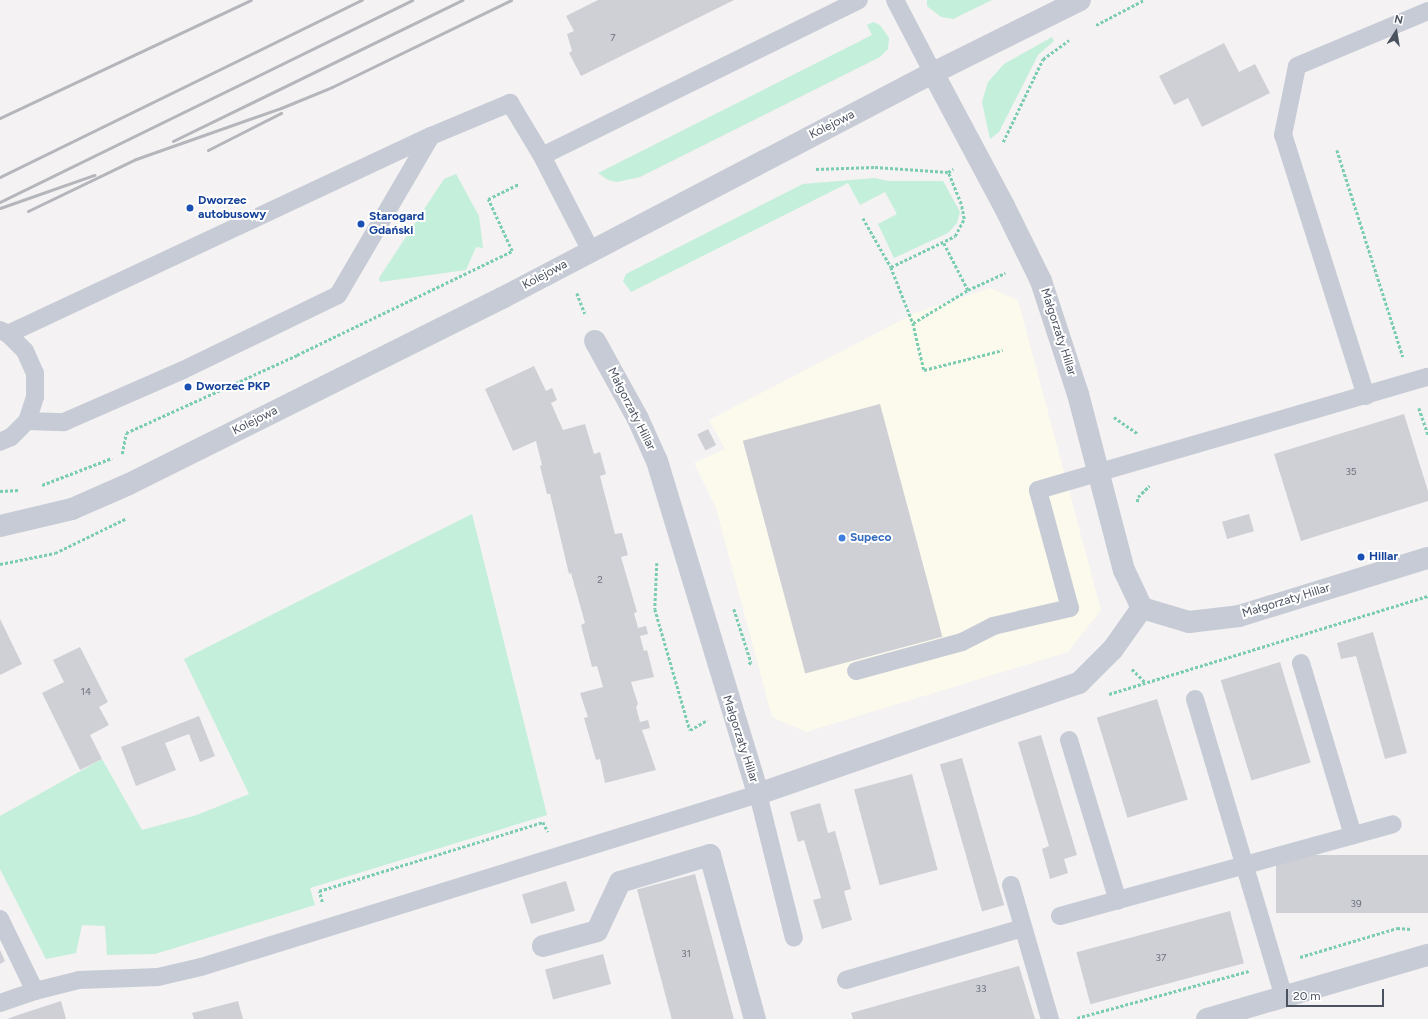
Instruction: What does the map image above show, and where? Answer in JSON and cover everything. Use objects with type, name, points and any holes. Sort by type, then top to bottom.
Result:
[{"type":"street","name":"Kolejowa","points":[[0,526],[72,509],[129,484],[591,250],[933,73],[1080,0]]},
{"type":"street","name":"Małgorzaty Hillar","points":[[933,73],[1004,206],[1041,281],[1078,394],[1124,570],[1142,608],[1189,622],[1239,616],[1428,558]]},
{"type":"street","name":"Małgorzaty Hillar","points":[[595,341],[638,418],[656,461],[758,794],[1079,684],[1113,649],[1142,608]]},
{"type":"street","points":[[544,946],[596,931],[620,882],[710,855],[755,1019]]},
{"type":"street","points":[[1207,1019],[1229,1016],[1284,997],[1428,955]]},
{"type":"lane","points":[[542,156],[859,0]]},
{"type":"lane","points":[[894,0],[933,73]]},
{"type":"lane","points":[[1366,396],[1283,135],[1297,66],[1428,11]]},
{"type":"lane","points":[[0,442],[11,437],[26,421],[36,397],[35,373],[25,351],[4,332],[431,136],[510,103],[542,156],[591,250]]},
{"type":"lane","points":[[26,421],[64,422],[183,370],[338,295],[431,136]]},
{"type":"lane","points":[[856,671],[962,642],[993,626],[1070,608],[1038,490],[1098,474],[1420,380]]},
{"type":"lane","points":[[1301,663],[1353,835]]},
{"type":"lane","points":[[1195,699],[1284,997]]},
{"type":"lane","points":[[1069,740],[1118,901]]},
{"type":"lane","points":[[0,1003],[79,980],[158,977],[201,967],[758,794],[794,938]]},
{"type":"lane","points":[[1060,916],[1393,824]]},
{"type":"lane","points":[[1010,885],[1050,1019]]},
{"type":"lane","points":[[0,919],[35,992]]},
{"type":"lane","points":[[846,980],[1023,928]]},
{"type":"path","points":[[1088,29],[1144,0]]},
{"type":"path","points":[[1068,40],[1074,37]]},
{"type":"path","points":[[1337,150],[1420,380],[1428,434]]},
{"type":"path","points":[[891,267],[944,243],[955,236],[964,219],[961,204],[948,172]]},
{"type":"path","points":[[36,487],[123,454],[126,434],[304,352],[512,251],[488,199],[519,184]]},
{"type":"path","points":[[863,218],[891,267],[913,323],[924,370],[1003,350]]},
{"type":"path","points":[[944,243],[968,290]]},
{"type":"path","points":[[913,323],[968,290],[1012,270]]},
{"type":"path","points":[[0,491],[21,490]]},
{"type":"path","points":[[657,557],[655,609],[690,730],[709,719]]},
{"type":"path","points":[[732,602],[751,662],[748,668]]},
{"type":"path","points":[[1130,666],[1145,682]]},
{"type":"path","points":[[324,909],[319,891],[543,822],[549,836]]},
{"type":"shaded area","points":[[990,288],[1018,300],[1101,610],[1068,652],[806,732],[772,717],[716,508],[694,463],[725,449],[709,420],[915,313]]},
{"type":"green space","points":[[927,0],[992,0],[953,19],[941,17],[927,6]]},
{"type":"green space","points":[[873,22],[880,25],[889,38],[888,49],[880,57],[640,177],[617,182],[608,180],[598,173],[872,35],[867,25]]},
{"type":"green space","points":[[1052,37],[1054,41],[1038,55],[999,132],[990,139],[982,102],[988,82],[1004,64]]},
{"type":"green space","points":[[456,174],[479,216],[483,248],[476,247],[466,270],[380,282],[379,278],[444,179]]},
{"type":"green space","points":[[875,178],[888,181],[943,181],[960,212],[957,223],[948,233],[894,258],[878,224],[897,214],[885,192],[860,205],[848,183],[631,292],[623,281],[626,274],[803,184]]},
{"type":"green space","points":[[472,514],[547,815],[310,888],[315,905],[155,954],[107,955],[105,926],[82,925],[76,953],[46,959],[0,869],[0,816],[102,759],[142,830],[197,815],[249,794],[184,659]]},
{"type":"building","points":[[598,0],[734,0],[581,76],[569,53],[572,51],[567,34],[574,31],[566,16]]},
{"type":"building","points":[[1224,43],[1239,72],[1255,64],[1270,93],[1202,127],[1188,98],[1174,105],[1159,76]]},
{"type":"building","points":[[534,366],[546,391],[552,388],[557,400],[551,403],[563,430],[585,424],[594,454],[600,452],[606,474],[600,476],[615,534],[622,533],[628,555],[621,557],[637,612],[634,613],[638,628],[646,626],[648,634],[640,636],[644,651],[647,650],[654,677],[631,682],[638,704],[636,707],[640,722],[648,720],[650,728],[642,730],[656,770],[605,783],[600,759],[596,760],[584,718],[588,717],[580,693],[603,687],[597,666],[592,667],[581,625],[585,623],[571,573],[569,574],[550,494],[547,494],[536,441],[513,451],[485,389]]},
{"type":"building","name":"Supeco","points":[[880,404],[942,637],[805,674],[743,441]]},
{"type":"building","points":[[1404,414],[1428,491],[1428,501],[1301,541],[1274,454]]},
{"type":"building","points":[[708,429],[716,445],[705,450],[697,434]]},
{"type":"building","points":[[1249,514],[1254,531],[1227,539],[1222,522]]},
{"type":"building","points":[[0,619],[22,664],[0,675]]},
{"type":"building","points":[[1373,632],[1407,753],[1385,759],[1356,656],[1341,659],[1337,643]]},
{"type":"building","points":[[80,647],[108,702],[99,707],[109,725],[90,735],[102,759],[80,770],[42,693],[64,682],[53,660]]},
{"type":"building","points":[[1280,662],[1311,762],[1251,781],[1221,680]]},
{"type":"building","points":[[1157,699],[1188,799],[1127,818],[1097,717]]},
{"type":"building","points":[[199,716],[215,756],[200,762],[189,734],[165,743],[176,770],[136,786],[121,747]]},
{"type":"building","points":[[1041,735],[1077,855],[1064,859],[1068,873],[1050,879],[1042,849],[1049,846],[1018,742]]},
{"type":"building","points":[[962,758],[1004,905],[982,911],[940,764]]},
{"type":"building","points":[[912,774],[938,870],[880,885],[854,790]]},
{"type":"building","points":[[820,803],[828,833],[835,831],[851,889],[844,891],[852,920],[822,929],[813,900],[821,898],[804,840],[798,842],[790,812]]},
{"type":"building","points":[[1276,855],[1428,855],[1428,913],[1276,913]]},
{"type":"building","points":[[695,874],[734,1019],[672,1019],[637,890]]},
{"type":"building","points":[[566,881],[575,911],[531,924],[522,894]]},
{"type":"building","points":[[1230,911],[1244,963],[1090,1004],[1076,952]]},
{"type":"building","points":[[0,950],[5,961],[0,964]]},
{"type":"building","points":[[603,954],[611,984],[553,999],[545,970]]},
{"type":"building","points":[[1019,966],[1035,1019],[853,1019],[851,1013]]},
{"type":"building","points":[[61,1001],[66,1019],[7,1019],[18,1015]]},
{"type":"building","points":[[238,1001],[243,1019],[194,1019],[192,1013]]},
{"type":"railway","points":[[0,118],[251,0]]},
{"type":"railway","points":[[0,177],[362,0]]},
{"type":"railway","points":[[0,202],[412,0]]},
{"type":"railway","points":[[173,141],[462,0]]},
{"type":"railway","points":[[28,211],[136,159],[281,108],[332,87],[511,0]]},
{"type":"railway","points":[[208,150],[281,113]]},
{"type":"railway","points":[[0,208],[94,175]]},
{"type":"place","name":"Dworzec autobusowy","points":[[190,208]]},
{"type":"place","name":"Starogard Gdański","points":[[361,224]]},
{"type":"place","name":"Dworzec PKP","points":[[188,387]]},
{"type":"place","name":"Supeco","points":[[842,538]]},
{"type":"place","name":"Hillar","points":[[1361,557]]}]
